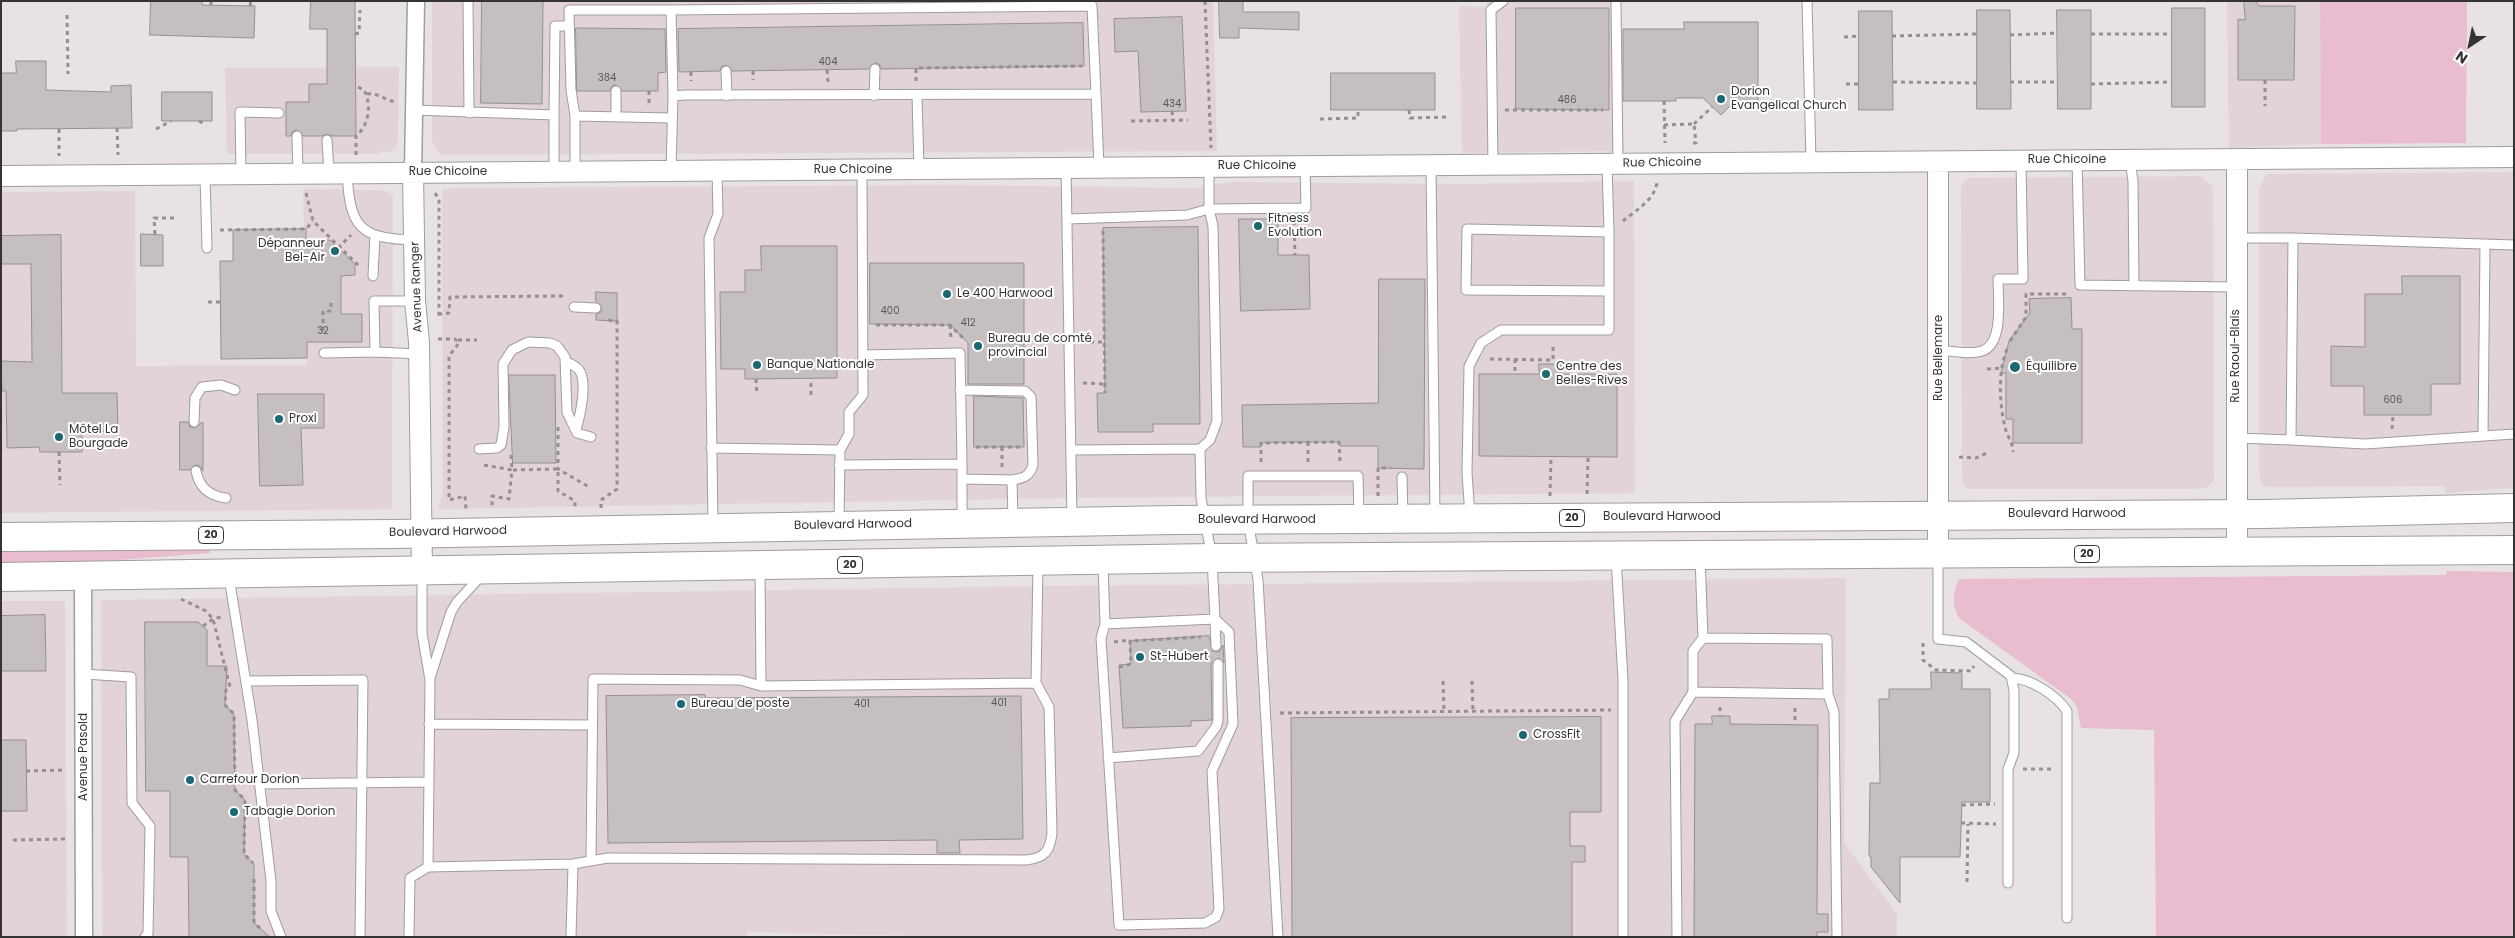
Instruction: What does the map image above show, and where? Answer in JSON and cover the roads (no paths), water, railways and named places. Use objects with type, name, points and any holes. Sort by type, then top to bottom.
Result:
[{"type":"highway","name":"Boulevard Harwood","points":[[1,537],[420,533],[1205,520],[2237,514],[2514,508]]},
{"type":"highway","name":"20","points":[[1,577],[422,572],[1212,558],[2514,550]]},
{"type":"street","name":"Avenue Ranger","points":[[416,1],[413,172],[415,301],[420,354],[420,533],[422,572]]},
{"type":"street","name":"Rue Chicoine","points":[[1,176],[298,173],[344,167],[413,172],[1099,168],[1210,158],[1305,166],[1431,166],[2514,157]]},
{"type":"street","name":"Rue Raoul-Blais","points":[[2237,160],[2237,552]]},
{"type":"street","name":"Rue Bellemare","points":[[1938,162],[1938,554]]},
{"type":"street","name":"Avenue Pasold","points":[[83,577],[84,937]]},
{"type":"lane","points":[[468,1],[469,113]]},
{"type":"lane","points":[[1493,165],[1491,10],[1503,1]]},
{"type":"lane","points":[[1470,519],[1467,473],[1469,366],[1481,343],[1501,330],[1609,330],[1609,232],[1616,1]]},
{"type":"lane","points":[[1807,1],[1811,162]]},
{"type":"lane","points":[[575,172],[575,116],[571,90],[569,10],[1092,6],[1099,168]]},
{"type":"lane","points":[[671,10],[673,96],[670,118],[671,171]]},
{"type":"lane","points":[[554,171],[555,26],[569,26]]},
{"type":"lane","points":[[874,96],[875,69]]},
{"type":"lane","points":[[726,71],[727,96]]},
{"type":"lane","points":[[616,91],[616,117]]},
{"type":"lane","points":[[673,96],[1096,94]]},
{"type":"lane","points":[[917,96],[919,169]]},
{"type":"lane","points":[[414,110],[554,115]]},
{"type":"lane","points":[[241,174],[240,112],[279,113]]},
{"type":"lane","points":[[575,116],[670,118]]},
{"type":"lane","points":[[296,136],[298,173]]},
{"type":"lane","points":[[328,140],[344,167],[351,212],[360,225],[375,235],[390,239],[415,240]]},
{"type":"lane","points":[[1071,450],[1200,449],[1210,440],[1217,421],[1213,226],[1209,209],[1210,158]]},
{"type":"lane","points":[[2077,160],[2080,285],[2236,287]]},
{"type":"lane","points":[[2130,160],[2133,181],[2134,286]]},
{"type":"lane","points":[[1939,350],[1977,352],[1986,349],[1992,343],[1997,330],[1998,279],[2023,279],[2021,161]]},
{"type":"lane","points":[[1067,219],[1187,215],[1209,209],[1306,208],[1305,166]]},
{"type":"lane","points":[[1431,166],[1435,519]]},
{"type":"lane","points":[[1066,168],[1072,522]]},
{"type":"lane","points":[[712,528],[709,238],[718,214],[717,170]]},
{"type":"lane","points":[[839,526],[840,450],[850,434],[849,412],[863,395],[862,170]]},
{"type":"lane","points":[[206,175],[207,248]]},
{"type":"lane","points":[[1609,232],[1467,229],[1466,290],[1609,291]]},
{"type":"lane","points":[[373,276],[375,235]]},
{"type":"lane","points":[[2237,238],[2514,244]]},
{"type":"lane","points":[[2291,440],[2293,238]]},
{"type":"lane","points":[[2483,436],[2485,244]]},
{"type":"lane","points":[[375,352],[374,301],[415,301]]},
{"type":"lane","points":[[574,307],[596,308]]},
{"type":"lane","points":[[478,449],[497,448],[502,445],[504,427],[503,364],[512,350],[528,342],[550,343],[561,351],[566,361],[567,412],[579,435],[591,437]]},
{"type":"lane","points":[[324,352],[420,354]]},
{"type":"lane","points":[[863,355],[960,353],[962,524]]},
{"type":"lane","points":[[566,361],[575,366],[581,374],[582,411],[576,429]]},
{"type":"lane","points":[[194,422],[195,398],[202,387],[221,386],[236,390]]},
{"type":"lane","points":[[960,390],[1025,390],[1031,397],[1033,465],[1030,473],[1025,478],[1012,480],[962,479]]},
{"type":"lane","points":[[2236,438],[2365,444],[2514,434]]},
{"type":"lane","points":[[711,448],[840,450]]},
{"type":"lane","points":[[1200,449],[1201,498],[1212,558],[1216,646]]},
{"type":"lane","points":[[840,465],[962,464]]},
{"type":"lane","points":[[196,470],[198,481],[206,491],[226,498]]},
{"type":"lane","points":[[1278,937],[1258,580],[1248,520],[1248,476],[1358,476],[1359,519]]},
{"type":"lane","points":[[1402,477],[1404,519]]},
{"type":"lane","points":[[1012,480],[1013,523]]},
{"type":"lane","points":[[1938,554],[1938,639],[1966,642],[2006,670],[2012,678],[2014,690],[2014,753],[2008,769],[2008,883]]},
{"type":"lane","points":[[1677,937],[1675,721],[1693,692],[1693,652],[1703,638],[1700,556]]},
{"type":"lane","points":[[1616,557],[1623,680],[1623,937]]},
{"type":"lane","points":[[1103,560],[1105,624],[1101,638],[1119,925],[1205,923],[1216,917],[1219,909],[1212,771],[1233,724],[1230,632],[1215,618],[1105,624]]},
{"type":"lane","points":[[409,937],[410,878],[428,867],[573,864],[608,858],[1037,859],[1046,855],[1050,847],[1052,833],[1049,707],[1036,683],[1038,561]]},
{"type":"lane","points":[[760,566],[761,686]]},
{"type":"lane","points":[[430,680],[451,612],[465,592],[488,570]]},
{"type":"lane","points":[[422,572],[422,632],[430,680],[428,867]]},
{"type":"lane","points":[[229,574],[232,604],[246,681],[271,880],[270,911],[281,937]]},
{"type":"lane","points":[[1703,638],[1827,639],[1828,694],[1834,712],[1837,937]]},
{"type":"lane","points":[[1108,758],[1198,751],[1216,727],[1218,721],[1218,664]]},
{"type":"lane","points":[[84,674],[131,677],[132,803],[150,826],[148,934],[145,937]]},
{"type":"lane","points":[[2012,678],[2031,683],[2058,701],[2067,711],[2068,918]]},
{"type":"lane","points":[[591,861],[593,679],[740,680],[761,686],[1036,683]]},
{"type":"lane","points":[[246,681],[363,680],[360,937]]},
{"type":"lane","points":[[1693,692],[1828,694]]},
{"type":"lane","points":[[429,724],[592,724]]},
{"type":"lane","points":[[259,784],[429,782]]},
{"type":"lane","points":[[571,937],[573,864]]},
{"type":"place","name":"Dorion Evangelical Church","points":[[1721,99]]},
{"type":"place","name":"Fitness Evolution","points":[[1258,226]]},
{"type":"place","name":"Dépanneur Bel-Air","points":[[335,251]]},
{"type":"place","name":"Le 400 Harwood","points":[[947,294]]},
{"type":"place","name":"Bureau de comté provincial","points":[[978,346]]},
{"type":"place","name":"Banque Nationale","points":[[757,365]]},
{"type":"place","name":"Équilibre","points":[[2015,367]]},
{"type":"place","name":"Centre des Belles-Rives","points":[[1546,374]]},
{"type":"place","name":"Proxi","points":[[279,419]]},
{"type":"place","name":"Môtel La Bourgade","points":[[59,437]]},
{"type":"place","name":"St-Hubert","points":[[1140,657]]},
{"type":"place","name":"Bureau de poste","points":[[681,704]]},
{"type":"place","name":"CrossFit","points":[[1523,735]]},
{"type":"place","name":"Carrefour Dorion","points":[[190,780]]},
{"type":"place","name":"Tabagie Dorion","points":[[234,812]]}]
